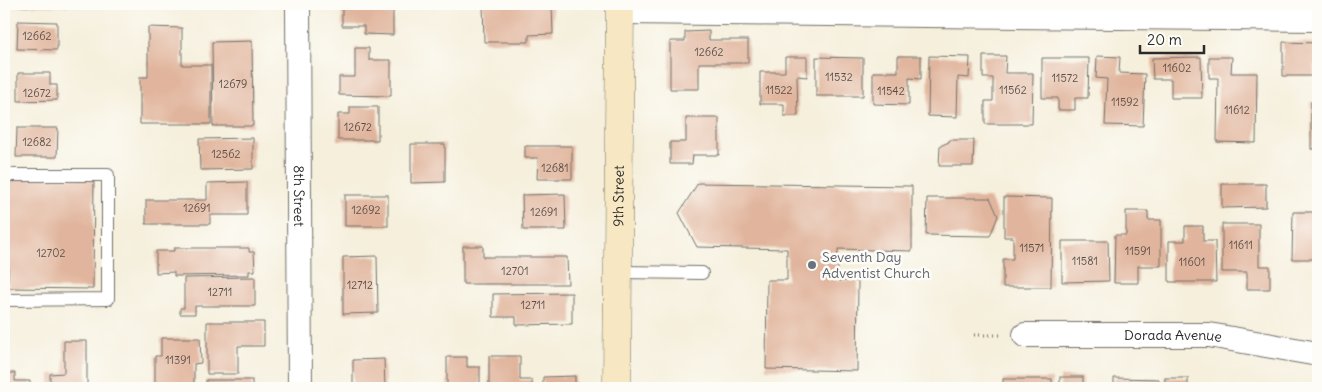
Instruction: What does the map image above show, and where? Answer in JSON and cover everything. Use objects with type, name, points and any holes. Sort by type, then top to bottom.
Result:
[{"type":"street","name":"8th Street","points":[[298,4],[300,388]]},
{"type":"street","points":[[620,8],[1318,19]]},
{"type":"street","name":"9th Street","points":[[617,388],[620,8]]},
{"type":"street","name":"Dorada Avenue","points":[[1025,335],[1209,335],[1318,354]]},
{"type":"lane","points":[[4,175],[108,175],[108,299],[4,300]]},
{"type":"lane","points":[[617,272],[702,273]]},
{"type":"path","points":[[974,334],[1025,335]]},
{"type":"building","points":[[17,4],[85,4],[85,6],[17,6]]},
{"type":"building","points":[[342,4],[393,4],[393,35],[364,34],[364,26],[342,26]]},
{"type":"building","points":[[483,4],[552,4],[553,34],[529,35],[529,42],[484,42]]},
{"type":"building","points":[[18,21],[57,22],[57,50],[17,49]]},
{"type":"building","points":[[148,27],[182,28],[182,65],[211,65],[211,124],[140,124],[140,77],[148,77]]},
{"type":"building","points":[[709,31],[709,40],[748,40],[748,63],[699,63],[699,89],[670,89],[670,41],[685,41],[685,32]]},
{"type":"building","points":[[252,41],[253,126],[213,126],[212,42]]},
{"type":"building","points":[[1283,42],[1318,43],[1318,65],[1314,65],[1314,76],[1283,76]]},
{"type":"building","points":[[355,48],[369,48],[369,60],[391,60],[391,96],[339,95],[339,77],[355,77]]},
{"type":"building","points":[[898,56],[921,56],[921,79],[909,78],[909,105],[873,104],[873,72],[898,72]]},
{"type":"building","points":[[929,56],[970,57],[969,78],[958,77],[957,117],[928,116]]},
{"type":"building","points":[[983,56],[1006,56],[1005,73],[1033,73],[1032,124],[985,124],[985,101],[993,101],[993,78],[983,78]]},
{"type":"building","points":[[1097,56],[1120,57],[1119,73],[1145,74],[1143,126],[1105,125],[1107,79],[1096,78]]},
{"type":"building","points":[[785,57],[807,57],[807,77],[797,76],[798,116],[784,116],[784,104],[760,104],[760,72],[785,72]]},
{"type":"building","points":[[816,57],[863,58],[863,96],[816,96]]},
{"type":"building","points":[[1201,57],[1202,98],[1171,98],[1171,79],[1153,79],[1152,58]]},
{"type":"building","points":[[1209,57],[1232,57],[1231,73],[1257,73],[1256,143],[1217,142],[1218,78],[1209,78]]},
{"type":"building","points":[[1042,58],[1089,58],[1088,98],[1075,98],[1075,110],[1058,110],[1058,98],[1042,98]]},
{"type":"building","points":[[18,73],[50,73],[50,85],[57,85],[57,100],[18,101]]},
{"type":"building","points":[[1311,102],[1318,102],[1318,149],[1311,149]]},
{"type":"building","points":[[350,107],[378,107],[378,140],[338,140],[338,114],[350,114]]},
{"type":"building","points":[[686,118],[719,118],[719,155],[693,155],[692,164],[670,164],[670,142],[686,142]]},
{"type":"building","points":[[17,128],[58,128],[57,157],[16,157]]},
{"type":"building","points":[[253,138],[253,169],[200,170],[199,139]]},
{"type":"building","points":[[949,140],[974,140],[973,166],[939,166],[940,146],[949,142]]},
{"type":"building","points":[[411,144],[445,144],[445,182],[411,183]]},
{"type":"building","points":[[525,146],[572,146],[572,179],[537,179],[538,158],[525,158]]},
{"type":"building","points":[[9,178],[94,178],[93,289],[8,288]]},
{"type":"building","points":[[247,182],[247,215],[210,215],[210,224],[146,224],[146,200],[207,200],[207,183]]},
{"type":"building","name":"Seventh Day Adventist Church","points":[[698,183],[912,186],[912,251],[838,249],[838,281],[858,281],[857,371],[766,369],[767,280],[787,280],[787,249],[697,247],[679,213]]},
{"type":"building","points":[[1222,184],[1266,184],[1266,207],[1222,208]]},
{"type":"building","points":[[565,194],[566,230],[523,230],[522,195]]},
{"type":"building","points":[[345,195],[388,195],[388,226],[345,226]]},
{"type":"building","points":[[1004,197],[1052,198],[1051,287],[1003,287],[1003,259],[1013,259],[1013,237],[1004,237]]},
{"type":"building","points":[[927,198],[990,198],[998,216],[990,236],[926,235]]},
{"type":"building","points":[[1126,211],[1148,211],[1148,220],[1161,220],[1161,266],[1138,266],[1138,283],[1114,283],[1115,235],[1126,235]]},
{"type":"building","points":[[1293,212],[1318,212],[1318,259],[1292,259]]},
{"type":"building","points":[[1222,224],[1259,224],[1259,266],[1270,266],[1270,289],[1247,289],[1247,272],[1222,272]]},
{"type":"building","points":[[1185,226],[1203,226],[1203,241],[1215,241],[1216,282],[1169,282],[1169,241],[1185,241]]},
{"type":"building","points":[[1062,241],[1108,241],[1109,281],[1062,282]]},
{"type":"building","points":[[463,246],[483,246],[483,257],[567,257],[568,284],[463,284]]},
{"type":"building","points":[[174,248],[249,248],[249,252],[254,252],[255,271],[249,271],[249,275],[174,276],[174,272],[156,273],[156,251],[174,251]]},
{"type":"building","points":[[377,256],[378,313],[343,314],[343,257]]},
{"type":"building","points":[[255,277],[255,306],[195,306],[195,314],[180,314],[180,308],[184,308],[184,278]]},
{"type":"building","points":[[572,293],[572,324],[516,325],[516,317],[493,317],[493,294]]},
{"type":"building","points":[[207,322],[264,322],[264,346],[238,346],[238,374],[207,374]]},
{"type":"building","points":[[161,338],[200,338],[201,363],[194,364],[194,388],[155,388],[155,356],[161,356]]},
{"type":"building","points":[[64,341],[87,341],[87,388],[50,388],[50,374],[64,373]]},
{"type":"building","points":[[489,356],[520,356],[520,380],[532,380],[532,388],[489,388]]},
{"type":"building","points":[[447,357],[467,357],[467,367],[480,367],[480,388],[447,388]]},
{"type":"building","points":[[384,359],[385,388],[353,388],[353,360]]},
{"type":"building","points":[[4,373],[15,373],[15,381],[30,381],[30,388],[4,388]]},
{"type":"building","points":[[575,376],[575,388],[543,388],[543,377]]},
{"type":"building","points":[[1060,377],[1083,377],[1083,388],[1060,388]]},
{"type":"building","points":[[1114,378],[1159,379],[1159,388],[1114,388]]},
{"type":"building","points":[[1165,378],[1188,378],[1188,388],[1165,388]]},
{"type":"building","points":[[1003,379],[1052,379],[1052,388],[1003,388]]},
{"type":"building","points":[[206,380],[252,380],[252,388],[206,388]]},
{"type":"building","points":[[94,385],[123,386],[123,388],[94,388]]},
{"type":"place","name":"Seventh Day Adventist Church","points":[[812,265]]}]
